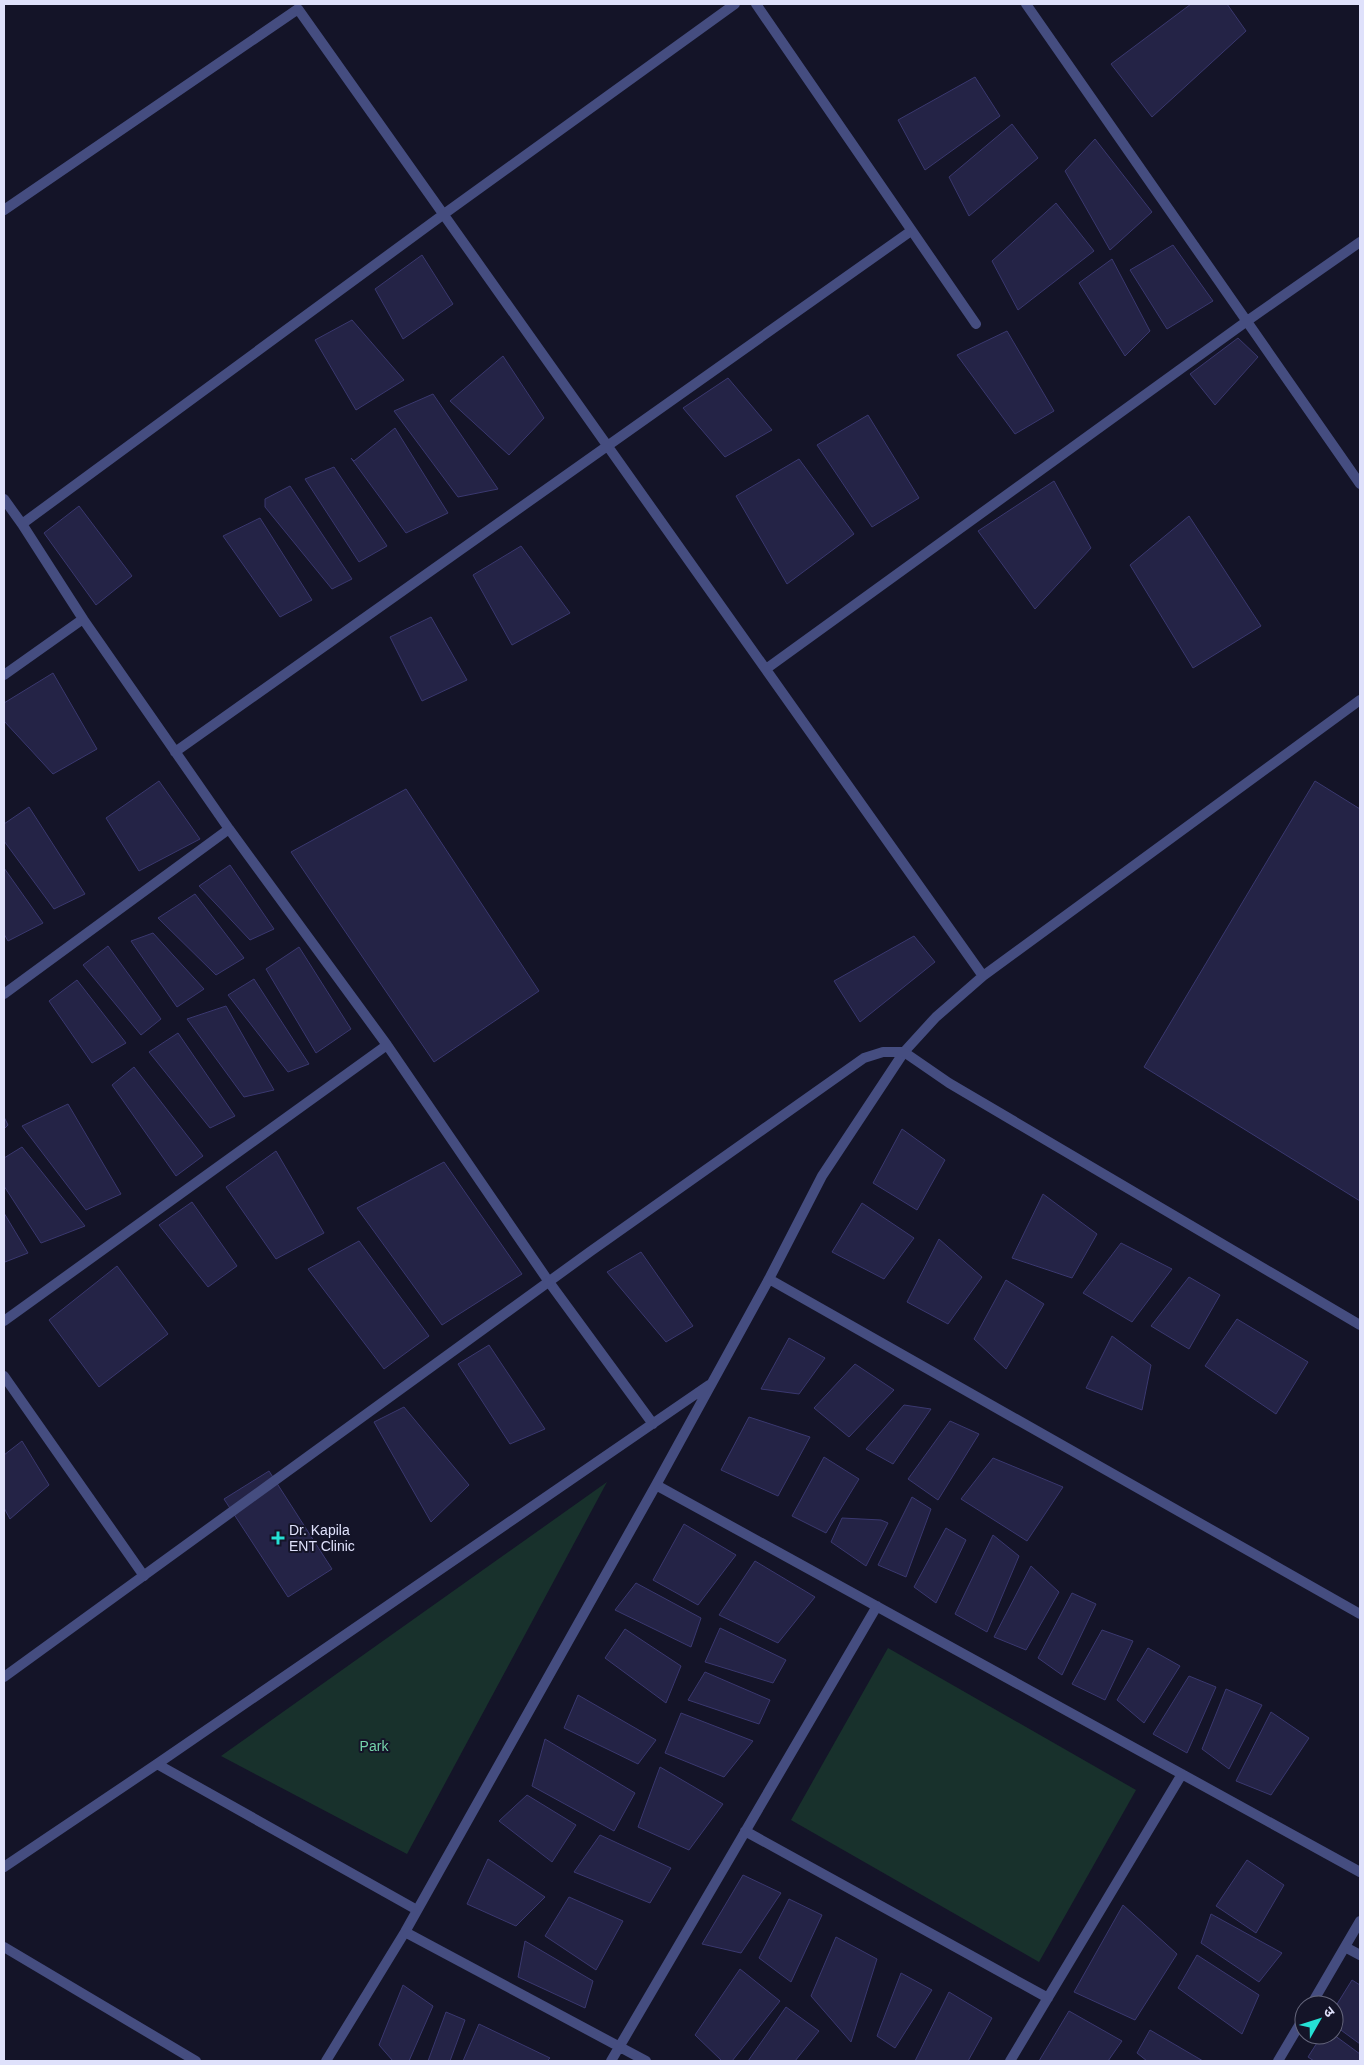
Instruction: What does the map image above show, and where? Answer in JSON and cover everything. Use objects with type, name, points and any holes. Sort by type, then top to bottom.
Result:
[{"type":"street","points":[[22,524],[444,214],[735,4]]},
{"type":"street","points":[[756,4],[976,324]]},
{"type":"street","points":[[1026,4],[1360,484]]},
{"type":"street","points":[[4,210],[302,6],[444,214],[983,976]]},
{"type":"street","points":[[175,752],[911,231]]},
{"type":"street","points":[[766,669],[1247,321],[1360,242]]},
{"type":"street","points":[[4,499],[83,620],[175,752],[387,1045],[549,1282],[653,1424]]},
{"type":"street","points":[[4,675],[83,620]]},
{"type":"street","points":[[326,2061],[405,1932],[656,1485],[769,1278],[822,1176],[904,1052],[936,1017],[983,976],[1360,700]]},
{"type":"street","points":[[4,994],[229,828]]},
{"type":"street","points":[[4,1321],[387,1045]]},
{"type":"street","points":[[4,1677],[549,1282],[864,1058],[883,1052],[904,1052],[957,1088],[1360,1325]]},
{"type":"street","points":[[769,1278],[1360,1614]]},
{"type":"street","points":[[4,1376],[144,1576]]},
{"type":"street","points":[[4,1867],[158,1764],[712,1382]]},
{"type":"street","points":[[656,1485],[1360,1872]]},
{"type":"street","points":[[611,2061],[877,1606]]},
{"type":"street","points":[[158,1764],[417,1910]]},
{"type":"street","points":[[1010,2061],[1182,1774]]},
{"type":"street","points":[[745,1831],[1048,1998]]},
{"type":"street","points":[[1317,1995],[1360,1921]]},
{"type":"street","points":[[405,1932],[646,2061]]},
{"type":"street","points":[[4,1947],[196,2061]]},
{"type":"street","points":[[1345,1947],[1360,1955]]},
{"type":"street","points":[[1278,2061],[1294,2034]]},
{"type":"green space","name":"Park","points":[[607,1482],[407,1854],[221,1756]]},
{"type":"green space","points":[[888,1648],[1136,1790],[1039,1962],[791,1820]]},
{"type":"building","points":[[1191,4],[1227,4],[1246,31],[1152,117],[1111,64]]},
{"type":"building","points":[[975,77],[1000,116],[925,170],[898,120]]},
{"type":"building","points":[[1012,124],[1038,158],[969,216],[949,177]]},
{"type":"building","points":[[1095,139],[1152,212],[1110,250],[1065,171]]},
{"type":"building","points":[[1056,203],[1094,251],[1018,310],[992,261]]},
{"type":"building","points":[[1173,245],[1213,301],[1167,329],[1130,270]]},
{"type":"building","points":[[422,255],[453,304],[403,339],[375,289]]},
{"type":"building","points":[[1112,259],[1150,331],[1125,356],[1079,283]]},
{"type":"building","points":[[352,320],[404,380],[356,410],[315,340]]},
{"type":"building","points":[[1007,331],[1054,411],[1015,434],[957,355]]},
{"type":"building","points":[[1238,338],[1258,357],[1215,405],[1190,374]]},
{"type":"building","points":[[503,356],[544,418],[509,455],[450,401]]},
{"type":"building","points":[[728,378],[772,430],[725,457],[683,408]]},
{"type":"building","points":[[433,394],[498,489],[458,497],[394,411]]},
{"type":"building","points":[[868,415],[919,498],[872,527],[817,445]]},
{"type":"building","points":[[395,428],[448,513],[406,533],[351,458],[354,461]]},
{"type":"building","points":[[799,459],[854,534],[787,584],[736,496]]},
{"type":"building","points":[[334,467],[387,546],[359,562],[305,479]]},
{"type":"building","points":[[1054,481],[1091,548],[1035,609],[978,531]]},
{"type":"building","points":[[290,486],[352,579],[332,589],[265,507],[265,499]]},
{"type":"building","points":[[79,506],[132,576],[96,605],[44,533]]},
{"type":"building","points":[[1189,516],[1261,626],[1193,668],[1130,565]]},
{"type":"building","points":[[260,518],[312,600],[280,617],[223,536]]},
{"type":"building","points":[[521,546],[570,613],[512,645],[473,575]]},
{"type":"building","points":[[431,617],[467,680],[422,701],[390,637]]},
{"type":"building","points":[[53,673],[97,749],[53,774],[4,721],[4,703]]},
{"type":"building","points":[[159,781],[200,839],[139,871],[106,818]]},
{"type":"building","points":[[1315,781],[1360,809],[1360,1201],[1144,1067]]},
{"type":"building","points":[[406,789],[539,991],[434,1062],[291,852]]},
{"type":"building","points":[[29,807],[85,894],[54,909],[4,841],[4,824]]},
{"type":"building","points":[[230,865],[274,929],[250,940],[199,886]]},
{"type":"building","points":[[4,868],[43,923],[8,941],[4,934]]},
{"type":"building","points":[[195,894],[244,958],[216,975],[158,918]]},
{"type":"building","points":[[153,933],[204,989],[177,1007],[131,941]]},
{"type":"building","points":[[914,936],[935,962],[860,1022],[834,981]]},
{"type":"building","points":[[108,946],[161,1019],[141,1035],[83,965]]},
{"type":"building","points":[[299,947],[351,1029],[316,1053],[266,969]]},
{"type":"building","points":[[254,979],[309,1064],[288,1072],[228,995]]},
{"type":"building","points":[[77,980],[126,1043],[92,1063],[49,1001]]},
{"type":"building","points":[[226,1006],[274,1090],[244,1097],[187,1019]]},
{"type":"building","points":[[178,1033],[235,1116],[210,1128],[149,1052]]},
{"type":"building","points":[[134,1067],[203,1156],[176,1176],[112,1085]]},
{"type":"building","points":[[68,1104],[121,1194],[86,1210],[22,1126]]},
{"type":"building","points":[[4,1117],[8,1125],[4,1129]]},
{"type":"building","points":[[902,1129],[945,1160],[917,1210],[873,1183]]},
{"type":"building","points":[[22,1147],[85,1226],[41,1243],[4,1186],[4,1158]]},
{"type":"building","points":[[276,1151],[324,1233],[276,1259],[226,1187]]},
{"type":"building","points":[[444,1162],[522,1274],[442,1325],[357,1208]]},
{"type":"building","points":[[1043,1194],[1097,1234],[1072,1278],[1012,1258]]},
{"type":"building","points":[[192,1202],[237,1266],[208,1287],[159,1225]]},
{"type":"building","points":[[862,1203],[914,1238],[884,1279],[832,1252]]},
{"type":"building","points":[[4,1213],[28,1253],[5,1262],[4,1260]]},
{"type":"building","points":[[939,1239],[982,1277],[948,1324],[907,1302]]},
{"type":"building","points":[[359,1241],[429,1336],[384,1369],[308,1269]]},
{"type":"building","points":[[1121,1243],[1172,1269],[1132,1322],[1083,1293]]},
{"type":"building","points":[[641,1252],[693,1326],[666,1342],[607,1272]]},
{"type":"building","points":[[117,1266],[168,1334],[99,1387],[49,1320]]},
{"type":"building","points":[[1189,1277],[1220,1295],[1189,1349],[1151,1326]]},
{"type":"building","points":[[1006,1280],[1044,1304],[1006,1369],[974,1339]]},
{"type":"building","points":[[1237,1319],[1308,1362],[1276,1414],[1205,1366]]},
{"type":"building","points":[[1112,1336],[1151,1365],[1142,1410],[1086,1388]]},
{"type":"building","points":[[789,1338],[825,1358],[799,1394],[761,1389]]},
{"type":"building","points":[[489,1345],[545,1429],[510,1444],[458,1364]]},
{"type":"building","points":[[855,1364],[894,1390],[849,1437],[814,1408]]},
{"type":"building","points":[[904,1405],[931,1409],[893,1464],[866,1449]]},
{"type":"building","points":[[404,1407],[469,1485],[431,1522],[374,1422]]},
{"type":"building","points":[[749,1417],[810,1437],[778,1496],[721,1470]]},
{"type":"building","points":[[950,1421],[979,1434],[938,1500],[908,1479]]},
{"type":"building","points":[[22,1441],[49,1485],[10,1519],[4,1508],[4,1455]]},
{"type":"building","points":[[824,1457],[859,1479],[826,1533],[792,1516]]},
{"type":"building","points":[[993,1458],[1063,1487],[1027,1541],[961,1499]]},
{"type":"building","points":[[269,1471],[332,1569],[288,1597],[224,1499]]},
{"type":"building","points":[[912,1497],[931,1509],[906,1577],[878,1565]]},
{"type":"building","points":[[842,1518],[881,1520],[888,1523],[866,1566],[831,1542]]},
{"type":"building","points":[[684,1524],[736,1555],[698,1605],[653,1580]]},
{"type":"building","points":[[946,1528],[966,1540],[936,1603],[914,1587]]},
{"type":"building","points":[[993,1535],[1019,1556],[987,1632],[955,1614]]},
{"type":"building","points":[[755,1561],[815,1597],[778,1643],[719,1615]]},
{"type":"building","points":[[1031,1566],[1059,1592],[1026,1650],[994,1637]]},
{"type":"building","points":[[636,1583],[701,1618],[691,1647],[615,1610]]},
{"type":"building","points":[[1072,1593],[1096,1604],[1062,1675],[1038,1658]]},
{"type":"building","points":[[720,1628],[786,1660],[773,1683],[705,1662]]},
{"type":"building","points":[[625,1629],[681,1666],[666,1703],[605,1658]]},
{"type":"building","points":[[1102,1630],[1133,1641],[1105,1700],[1072,1684]]},
{"type":"building","points":[[1148,1648],[1180,1666],[1144,1723],[1117,1700]]},
{"type":"building","points":[[705,1672],[770,1700],[759,1724],[688,1700]]},
{"type":"building","points":[[1189,1676],[1216,1687],[1187,1753],[1153,1734]]},
{"type":"building","points":[[1226,1689],[1262,1705],[1229,1769],[1202,1749]]},
{"type":"building","points":[[578,1695],[656,1740],[638,1764],[564,1728]]},
{"type":"building","points":[[1271,1712],[1309,1738],[1271,1795],[1236,1781]]},
{"type":"building","points":[[681,1713],[753,1741],[724,1777],[665,1753]]},
{"type":"building","points":[[545,1739],[635,1793],[614,1831],[532,1786]]},
{"type":"building","points":[[660,1767],[723,1804],[689,1850],[638,1827]]},
{"type":"building","points":[[527,1795],[576,1825],[552,1862],[499,1821]]},
{"type":"building","points":[[600,1835],[671,1868],[650,1903],[574,1872]]},
{"type":"building","points":[[488,1859],[545,1897],[516,1926],[467,1904]]},
{"type":"building","points":[[1247,1860],[1284,1885],[1256,1933],[1216,1906]]},
{"type":"building","points":[[743,1875],[781,1893],[741,1953],[702,1944]]},
{"type":"building","points":[[569,1897],[623,1921],[596,1970],[545,1936]]},
{"type":"building","points":[[789,1899],[822,1915],[791,1982],[759,1958]]},
{"type":"building","points":[[1123,1905],[1177,1954],[1135,2020],[1074,1992]]},
{"type":"building","points":[[1211,1914],[1282,1953],[1259,1982],[1201,1943]]},
{"type":"building","points":[[836,1937],[877,1959],[851,2042],[811,1996]]},
{"type":"building","points":[[525,1941],[593,1981],[585,2008],[518,1977]]},
{"type":"building","points":[[1197,1955],[1259,1995],[1242,2034],[1178,1988]]},
{"type":"building","points":[[740,1969],[780,2001],[732,2061],[722,2061],[695,2035]]},
{"type":"building","points":[[901,1973],[932,1990],[895,2048],[877,2036]]},
{"type":"building","points":[[1352,1980],[1360,1985],[1360,2044],[1344,2032],[1343,1995]]},
{"type":"building","points":[[403,1985],[433,2006],[409,2061],[393,2061],[379,2045]]},
{"type":"building","points":[[949,1992],[992,2018],[968,2061],[915,2061]]},
{"type":"building","points":[[786,2007],[819,2031],[795,2061],[748,2061]]},
{"type":"building","points":[[1069,2011],[1122,2041],[1108,2061],[1039,2061]]},
{"type":"building","points":[[446,2012],[465,2020],[450,2061],[428,2061]]},
{"type":"building","points":[[479,2024],[550,2058],[547,2061],[463,2061]]},
{"type":"building","points":[[1150,2030],[1203,2061],[1147,2061],[1137,2053]]},
{"type":"building","points":[[1344,2042],[1360,2054],[1360,2061],[1314,2061],[1308,2057],[1316,2045],[1344,2045]]},
{"type":"place","name":"Dr. Kapila ENT Clinic","points":[[278,1538]]}]
